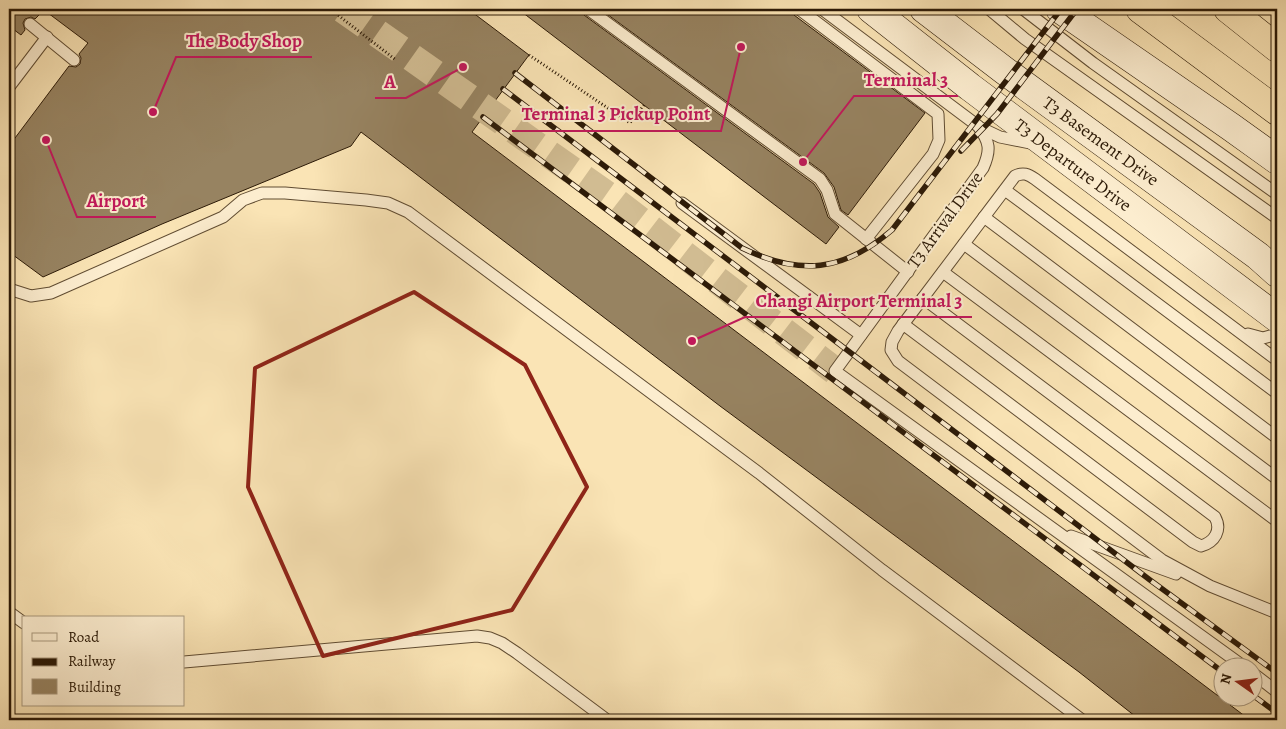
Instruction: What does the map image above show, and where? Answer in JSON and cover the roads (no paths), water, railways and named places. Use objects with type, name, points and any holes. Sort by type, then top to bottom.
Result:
[{"type":"highway","points":[[1140,9],[1277,111]]},
{"type":"highway","points":[[1228,9],[1277,48]]},
{"type":"main road","name":"T3 Departure Drive","points":[[871,9],[970,87],[1277,318]]},
{"type":"main road","name":"T3 Basement Drive","points":[[924,9],[1005,71],[1258,256],[1277,273]]},
{"type":"main road","points":[[1060,9],[1231,126],[1277,160]]},
{"type":"lane","points":[[588,9],[820,179],[827,190],[835,214],[908,272]]},
{"type":"lane","points":[[799,9],[938,114],[939,140],[933,154],[866,239]]},
{"type":"lane","name":"T3 Arrival Drive","points":[[822,9],[978,126],[986,136],[988,146],[988,157],[983,168],[835,370],[1058,532]]},
{"type":"lane","points":[[989,9],[1025,39],[1277,218]]},
{"type":"lane","points":[[1023,9],[1094,63],[1277,194]]},
{"type":"lane","points":[[30,24],[74,60]]},
{"type":"lane","points":[[9,87],[47,38]]},
{"type":"lane","points":[[978,126],[1000,137],[1036,144],[1052,153],[1059,154]]},
{"type":"lane","points":[[1210,586],[1162,560],[898,361],[891,350],[892,342],[903,324],[1015,176],[1028,174],[1277,360]]},
{"type":"lane","points":[[1005,190],[1277,393]]},
{"type":"lane","points":[[9,290],[30,296],[51,293],[223,216],[240,197],[285,193],[388,203],[408,212],[759,473],[882,570],[1082,720]]},
{"type":"lane","points":[[682,203],[861,335]]},
{"type":"lane","points":[[984,217],[1277,438]]},
{"type":"lane","points":[[964,244],[1277,479]]},
{"type":"lane","points":[[944,272],[1277,521]]},
{"type":"lane","points":[[903,324],[1193,542],[1201,546],[1208,544],[1217,532],[1219,524],[1215,517],[923,298]]},
{"type":"lane","points":[[1238,329],[1255,337],[1263,338],[1277,334]]},
{"type":"lane","points":[[1058,532],[1210,586],[1277,613]]},
{"type":"lane","points":[[1058,532],[1229,656]]},
{"type":"lane","points":[[9,612],[22,622]]},
{"type":"lane","points":[[185,662],[477,636],[490,638],[502,643],[606,720]]},
{"type":"lane","points":[[1264,682],[1277,692]]},
{"type":"tunnel","points":[[343,9],[607,195],[835,371]]},
{"type":"railway","points":[[515,73],[742,248],[783,263],[802,266],[820,265],[838,262],[856,254],[874,244],[892,230],[1061,9]]},
{"type":"railway","points":[[961,151],[997,114],[1077,9]]},
{"type":"railway","points":[[503,89],[1150,580],[1277,673]]},
{"type":"railway","points":[[483,117],[1214,665]]},
{"type":"railway","points":[[1264,703],[1277,713]]},
{"type":"place","name":"Terminal 3 Pickup Point","points":[[741,47]]},
{"type":"place","name":"A","points":[[463,67]]},
{"type":"place","name":"The Body Shop","points":[[153,112]]},
{"type":"place","name":"Airport","points":[[46,140]]},
{"type":"place","name":"Terminal 3","points":[[803,162]]},
{"type":"place","name":"Changi Airport Terminal 3","points":[[692,341]]}]
